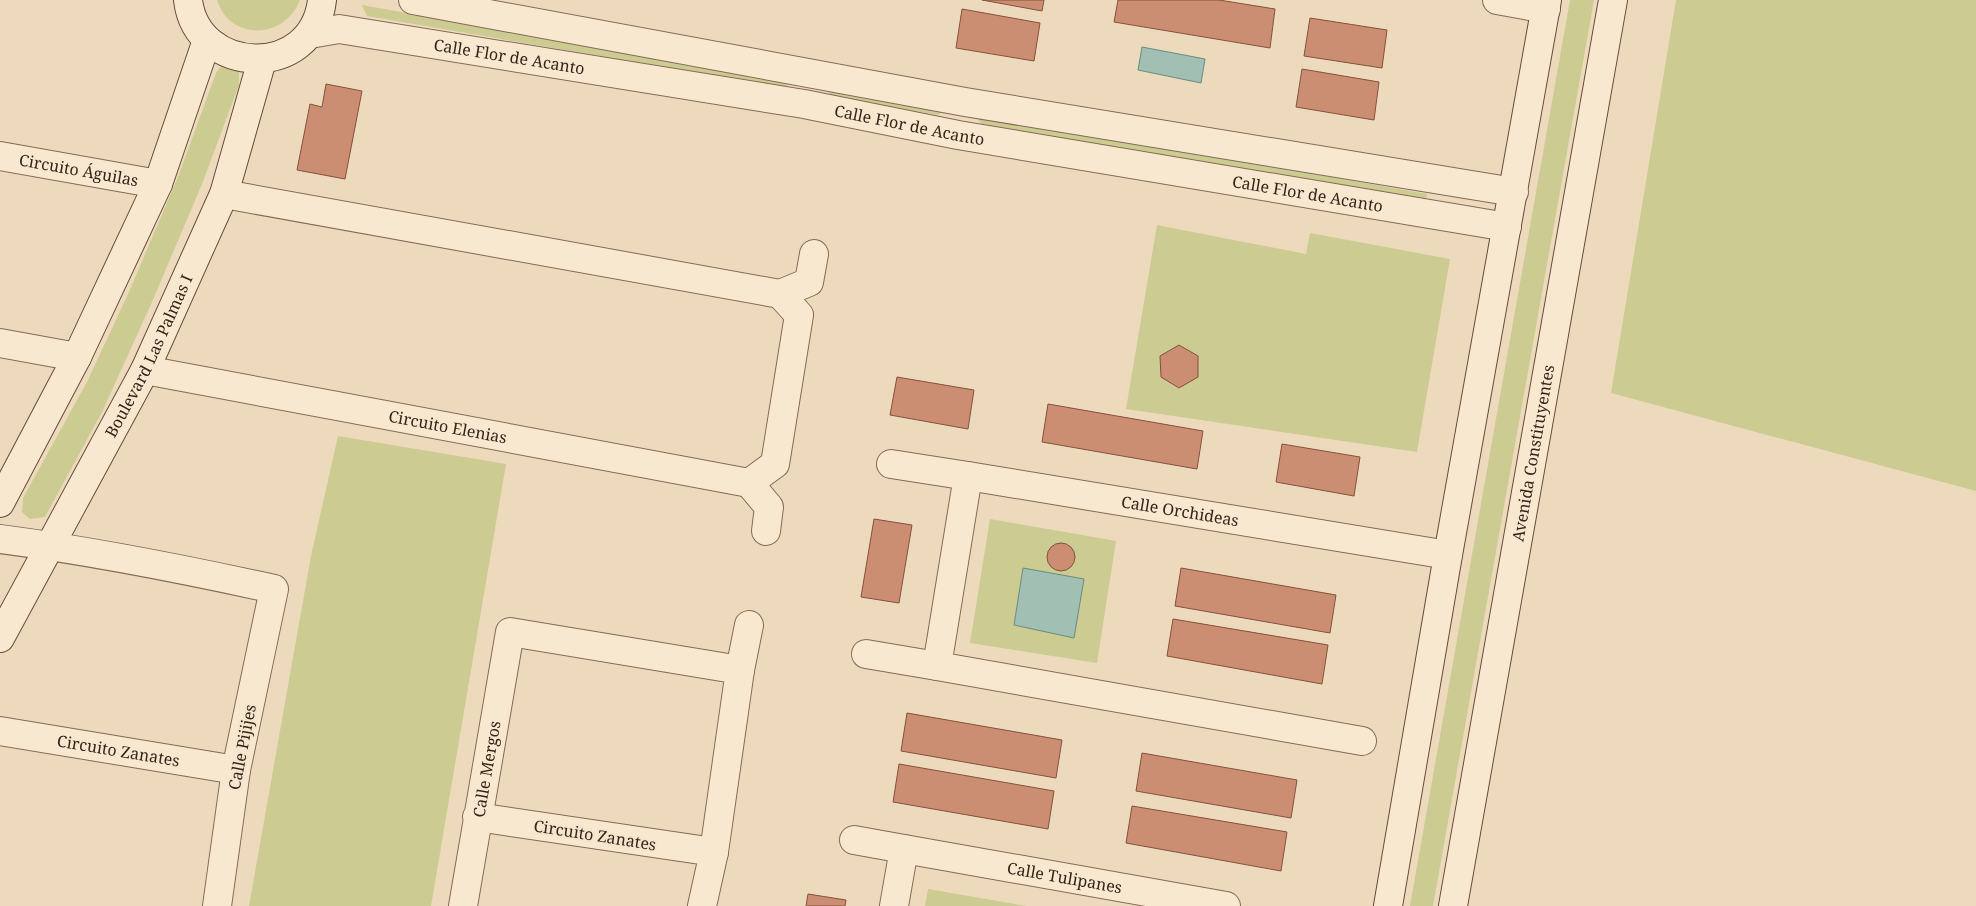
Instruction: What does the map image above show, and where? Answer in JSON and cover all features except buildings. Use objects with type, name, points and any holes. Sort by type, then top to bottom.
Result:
[{"type":"street","points":[[184,1],[207,40],[224,51],[262,60],[294,48],[310,34],[320,17],[322,0]]},
{"type":"street","name":"Calle Flor de Acanto","points":[[413,0],[965,102],[1514,192]]},
{"type":"street","points":[[1388,906],[1448,554],[1547,4],[1500,0]]},
{"type":"street","name":"Avenida Constituyentes","points":[[1453,906],[1613,0]]},
{"type":"street","name":"Calle Flor de Acanto","points":[[310,34],[339,29],[804,104],[958,135],[1507,227]]},
{"type":"street","points":[[0,503],[77,356],[158,184],[207,40]]},
{"type":"street","name":"Boulevard Las Palmas I","points":[[0,638],[145,370],[224,194],[262,60]]},
{"type":"street","points":[[804,104],[810,72]]},
{"type":"street","points":[[958,135],[965,102]]},
{"type":"street","name":"Circuito Águilas","points":[[0,156],[158,184]]},
{"type":"street","points":[[224,194],[780,294],[809,282],[814,254]]},
{"type":"street","points":[[766,531],[769,507],[749,482],[775,464],[799,315],[780,294]]},
{"type":"street","points":[[0,343],[77,356]]},
{"type":"street","name":"Circuito Elenias","points":[[145,370],[749,482]]},
{"type":"street","name":"Calle Orchideas","points":[[891,464],[1448,554]]},
{"type":"street","points":[[938,666],[968,476]]},
{"type":"street","points":[[0,539],[50,545]]},
{"type":"street","name":"Calle Pijijes","points":[[50,545],[188,570],[274,589],[236,770],[217,906]]},
{"type":"street","points":[[702,906],[714,852],[740,670],[749,626]]},
{"type":"street","name":"Calle Mergos","points":[[463,906],[510,632],[740,670]]},
{"type":"street","points":[[866,654],[1362,741]]},
{"type":"street","name":"Circuito Zanates","points":[[0,731],[236,770]]},
{"type":"street","name":"Circuito Zanates","points":[[477,817],[714,852]]},
{"type":"street","name":"Calle Tulipanes","points":[[854,840],[1226,906]]},
{"type":"street","points":[[894,906],[904,849]]},
{"type":"green space","points":[[217,0],[300,0],[293,13],[283,22],[271,28],[258,30],[245,29],[233,23],[224,14]]},
{"type":"green space","points":[[1570,0],[1594,0],[1433,906],[1410,906]]},
{"type":"green space","points":[[1676,0],[1976,0],[1976,491],[1611,393]]},
{"type":"green space","points":[[362,5],[785,81],[788,85],[781,87],[367,16]]},
{"type":"green space","points":[[223,64],[239,70],[239,85],[202,184],[152,302],[102,412],[45,517],[30,519],[22,512],[23,498],[87,382],[128,294],[178,177],[216,73]]},
{"type":"green space","points":[[836,89],[941,109],[942,112],[938,115],[833,97],[828,92]]},
{"type":"green space","points":[[986,116],[1427,194],[1426,201],[984,126],[978,120]]},
{"type":"green space","points":[[1157,225],[1306,254],[1310,233],[1450,259],[1417,452],[1126,409]]},
{"type":"green space","points":[[338,436],[506,464],[431,906],[249,906],[311,556]]},
{"type":"green space","points":[[990,519],[1116,541],[1097,663],[970,643]]},
{"type":"green space","points":[[928,889],[1026,906],[925,906]]},
{"type":"shaded area","points":[[1142,47],[1205,59],[1201,83],[1138,70]]},
{"type":"shaded area","points":[[1023,568],[1084,579],[1074,638],[1014,625]]}]
